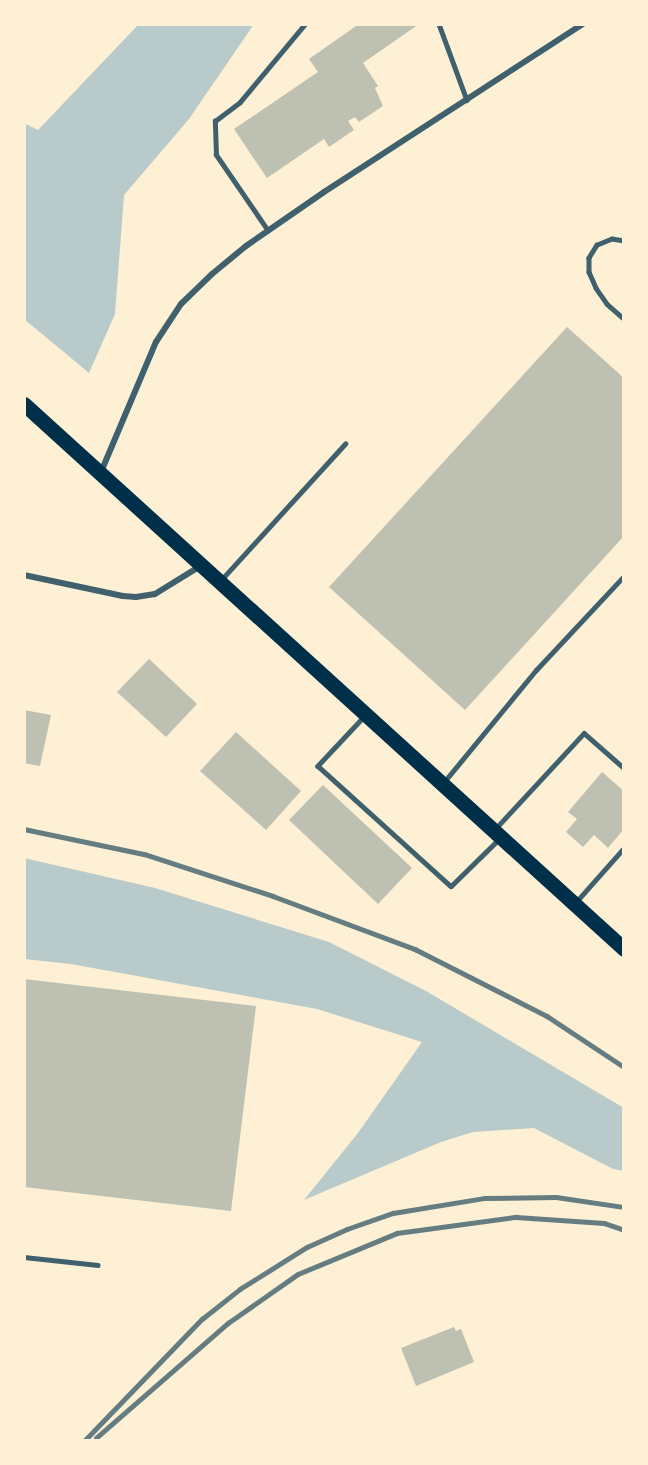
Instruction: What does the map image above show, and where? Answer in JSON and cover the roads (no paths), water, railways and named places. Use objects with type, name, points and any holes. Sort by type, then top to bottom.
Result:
[{"type":"main road","points":[[26,409],[221,581],[623,947]]},
{"type":"street","points":[[101,473],[146,363],[168,322],[212,274],[268,231],[584,24]]},
{"type":"street","points":[[24,575],[136,597],[155,594],[203,565]]},
{"type":"lane","points":[[268,231],[216,155],[215,122],[240,102],[305,24]]},
{"type":"lane","points":[[439,24],[467,100]]},
{"type":"lane","points":[[624,241],[612,239],[597,245],[589,258],[589,272],[607,304],[624,319]]},
{"type":"lane","points":[[221,581],[345,444]]},
{"type":"lane","points":[[443,784],[536,670],[624,576]]},
{"type":"lane","points":[[367,714],[318,766],[452,886],[584,733],[624,768]]},
{"type":"lane","points":[[574,904],[624,848]]},
{"type":"lane","points":[[24,1257],[98,1265]]},
{"type":"railway","points":[[24,829],[144,854],[273,896],[415,949],[547,1016],[624,1067]]},
{"type":"railway","points":[[84,1441],[202,1319],[240,1289],[307,1247],[347,1229],[393,1213],[485,1198],[556,1197],[624,1207]]},
{"type":"railway","points":[[96,1438],[228,1323],[298,1274],[397,1233],[516,1217],[604,1223],[624,1230]]}]
